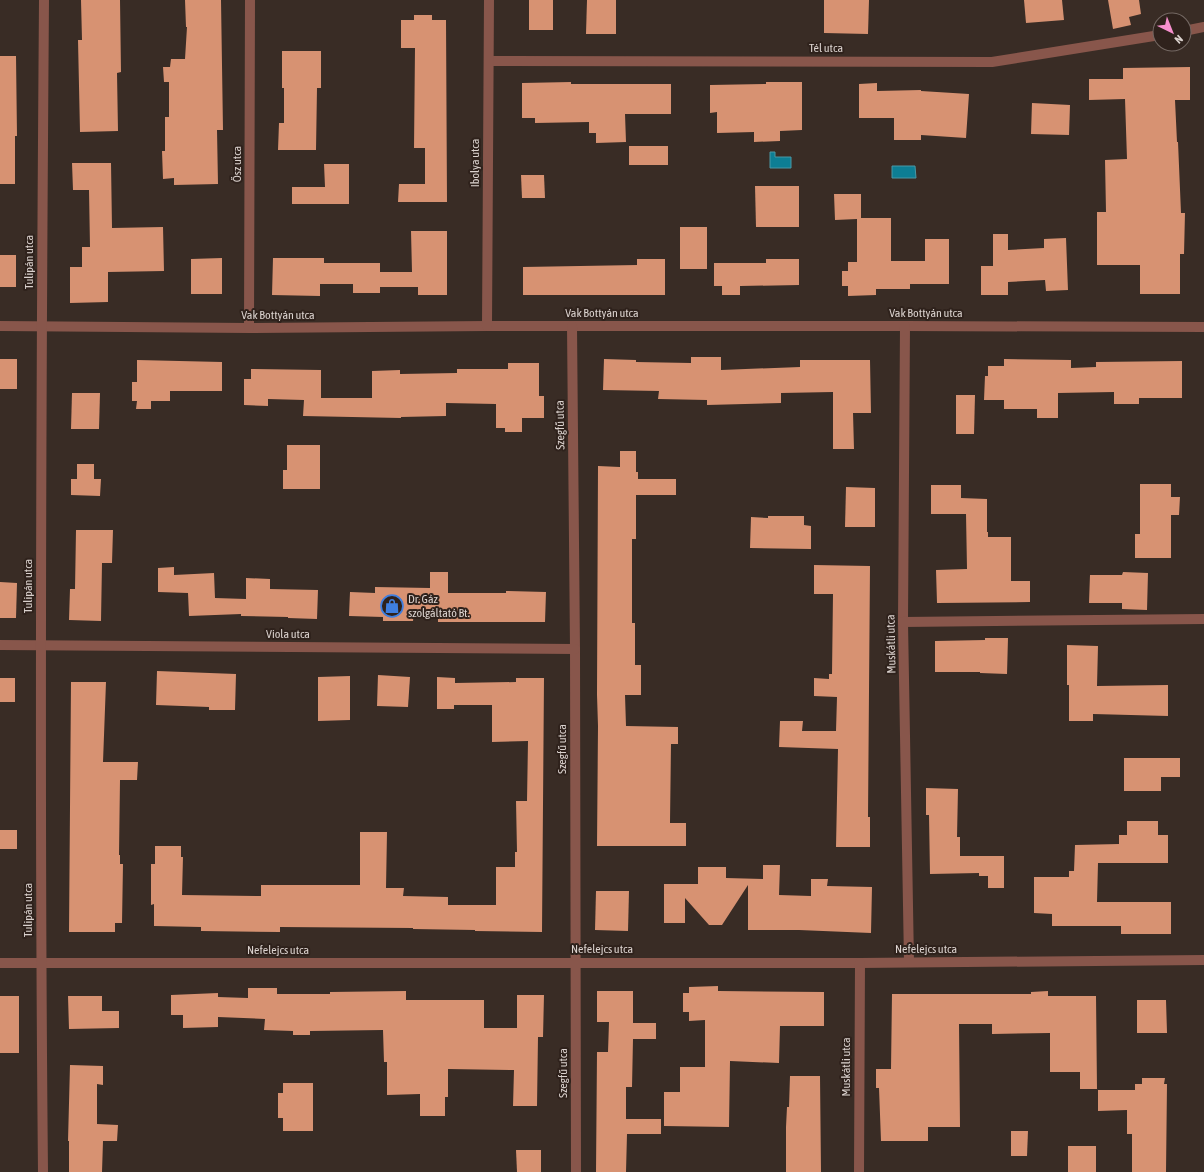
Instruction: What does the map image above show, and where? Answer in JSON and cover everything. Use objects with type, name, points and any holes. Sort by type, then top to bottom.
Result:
[{"type":"street","name":"Tulipán utca","points":[[43,1172],[41,963],[41,645],[44,0]]},
{"type":"street","name":"Ősz utca","points":[[249,328],[250,0]]},
{"type":"street","name":"Ibolya utca","points":[[487,326],[489,0]]},
{"type":"street","points":[[1192,29],[1204,27]]},
{"type":"street","name":"Tél utca","points":[[489,61],[992,62],[1152,35]]},
{"type":"street","name":"Vak Bottyán utca","points":[[0,326],[249,328],[487,326],[1204,327]]},
{"type":"street","name":"Szegfű utca","points":[[572,326],[575,649],[576,1172]]},
{"type":"street","name":"Muskátli utca","points":[[905,326],[903,622],[909,962]]},
{"type":"street","points":[[903,622],[1204,619]]},
{"type":"street","name":"Viola utca","points":[[0,645],[575,649]]},
{"type":"street","name":"Nefelejcs utca","points":[[0,963],[860,963],[1204,960]]},
{"type":"street","name":"Muskátli utca","points":[[858,1172],[860,963]]},
{"type":"water","points":[[770,152],[775,152],[775,157],[791,157],[791,168],[770,168]]},
{"type":"water","points":[[892,166],[915,166],[916,178],[892,178]]},
{"type":"building","points":[[81,0],[120,0],[121,72],[117,73],[118,131],[80,132],[78,40],[82,40]]},
{"type":"building","points":[[185,0],[221,0],[223,130],[217,130],[218,184],[174,185],[174,178],[163,179],[162,151],[165,151],[165,117],[169,117],[169,82],[164,82],[163,67],[170,67],[171,59],[185,59],[187,27]]},
{"type":"building","points":[[529,0],[553,0],[553,30],[529,30]]},
{"type":"building","points":[[587,0],[616,0],[616,34],[586,34]]},
{"type":"building","points":[[824,0],[869,0],[868,34],[824,33]]},
{"type":"building","points":[[1024,0],[1062,0],[1064,20],[1026,23]]},
{"type":"building","points":[[1108,0],[1139,0],[1141,14],[1129,17],[1131,25],[1113,29]]},
{"type":"building","points":[[414,15],[432,15],[432,20],[446,20],[447,202],[398,202],[399,184],[425,184],[425,148],[414,148],[415,48],[401,48],[401,20],[414,20]]},
{"type":"building","points":[[282,51],[321,51],[321,88],[317,88],[316,150],[278,150],[279,123],[284,123]]},
{"type":"building","points":[[0,56],[16,56],[17,136],[15,136],[15,184],[0,184]]},
{"type":"building","points":[[1190,67],[1190,100],[1175,100],[1181,213],[1185,213],[1184,254],[1180,254],[1180,294],[1140,294],[1140,265],[1097,265],[1097,212],[1106,212],[1105,160],[1127,159],[1125,99],[1089,100],[1089,79],[1123,79],[1123,68]]},
{"type":"building","points":[[571,82],[571,84],[671,84],[671,114],[625,114],[626,142],[596,143],[596,133],[589,133],[589,122],[535,123],[535,118],[522,118],[522,83]]},
{"type":"building","points":[[766,82],[802,82],[802,130],[780,131],[780,141],[754,142],[754,132],[717,133],[717,112],[710,113],[710,85],[766,84]]},
{"type":"building","points":[[877,83],[877,91],[921,90],[969,94],[966,138],[921,135],[921,140],[894,140],[894,118],[859,118],[859,84]]},
{"type":"building","points":[[1032,103],[1070,105],[1069,135],[1031,134]]},
{"type":"building","points":[[629,146],[668,146],[668,165],[629,165]]},
{"type":"building","points":[[72,163],[111,163],[112,228],[163,227],[164,271],[108,272],[108,302],[70,303],[70,267],[82,267],[82,247],[90,247],[89,190],[73,190]]},
{"type":"building","points":[[324,164],[349,164],[349,204],[292,204],[292,187],[325,187]]},
{"type":"building","points":[[521,175],[544,175],[545,198],[522,198]]},
{"type":"building","points":[[755,186],[799,186],[799,227],[756,227]]},
{"type":"building","points":[[834,194],[861,194],[861,218],[891,218],[891,261],[925,261],[925,239],[949,239],[949,284],[910,284],[910,289],[876,289],[876,295],[848,296],[848,286],[842,286],[842,271],[848,271],[848,262],[857,262],[857,219],[835,220]]},
{"type":"building","points":[[680,227],[707,227],[707,269],[680,269]]},
{"type":"building","points":[[411,231],[447,231],[447,295],[418,295],[418,287],[380,287],[380,293],[353,293],[353,284],[320,284],[320,296],[272,295],[273,258],[324,258],[324,263],[380,263],[380,272],[412,272]]},
{"type":"building","points":[[993,234],[1008,234],[1008,250],[1044,248],[1044,239],[1066,238],[1068,290],[1046,291],[1045,280],[1008,282],[1008,295],[981,295],[981,266],[993,266]]},
{"type":"building","points":[[0,255],[16,255],[16,287],[0,287]]},
{"type":"building","points":[[222,258],[222,294],[191,294],[191,259]]},
{"type":"building","points":[[637,259],[665,259],[665,295],[523,295],[523,267],[637,265]]},
{"type":"building","points":[[766,259],[799,259],[799,285],[740,286],[740,295],[722,295],[722,286],[714,286],[714,263],[766,263]]},
{"type":"building","points":[[691,357],[721,357],[721,370],[800,367],[800,360],[870,360],[871,413],[853,413],[854,449],[833,449],[833,392],[781,393],[781,403],[707,405],[707,400],[658,399],[659,391],[603,390],[604,359],[636,360],[636,362],[691,363]]},
{"type":"building","points":[[0,359],[17,359],[17,389],[0,389]]},
{"type":"building","points":[[1004,359],[1071,360],[1071,368],[1096,367],[1096,362],[1182,361],[1182,398],[1139,398],[1139,404],[1114,404],[1114,392],[1058,393],[1058,418],[1037,418],[1037,409],[1004,409],[1004,400],[984,400],[985,376],[988,376],[988,366],[1004,366]]},
{"type":"building","points":[[137,360],[222,362],[222,391],[170,391],[170,401],[151,401],[151,409],[136,409],[137,401],[132,401],[132,382],[137,382]]},
{"type":"building","points":[[508,363],[539,363],[539,396],[544,396],[544,418],[522,418],[522,432],[505,432],[505,428],[496,428],[496,404],[446,403],[446,416],[401,418],[303,416],[304,400],[268,399],[268,406],[244,405],[244,379],[251,379],[251,369],[321,370],[321,398],[372,398],[372,371],[400,370],[400,374],[457,373],[457,369],[508,369]]},
{"type":"building","points":[[72,393],[100,393],[99,429],[71,429]]},
{"type":"building","points":[[956,395],[975,395],[974,434],[956,434]]},
{"type":"building","points":[[287,445],[320,445],[320,489],[283,489],[283,470],[287,470]]},
{"type":"building","points":[[620,451],[636,451],[636,472],[638,472],[638,479],[676,479],[676,495],[636,495],[636,539],[632,539],[632,623],[635,623],[635,665],[641,665],[641,695],[625,695],[626,726],[678,727],[678,744],[671,744],[670,823],[686,823],[686,846],[597,846],[598,466],[620,467]]},
{"type":"building","points":[[77,464],[94,464],[94,479],[101,479],[100,496],[71,495],[71,479],[77,479]]},
{"type":"building","points":[[1140,484],[1171,484],[1171,497],[1180,497],[1179,515],[1171,515],[1171,558],[1135,558],[1135,534],[1140,534]]},
{"type":"building","points":[[931,485],[961,485],[961,498],[987,499],[988,537],[1011,537],[1011,581],[1030,581],[1030,602],[937,603],[936,570],[967,569],[966,514],[931,514]]},
{"type":"building","points":[[846,487],[875,488],[875,527],[845,527]]},
{"type":"building","points":[[768,516],[804,516],[804,525],[811,526],[811,549],[750,548],[751,517],[768,518]]},
{"type":"building","points":[[76,530],[113,530],[112,563],[102,563],[101,621],[69,620],[70,589],[75,589]]},
{"type":"building","points":[[814,565],[870,566],[868,817],[870,817],[870,847],[836,847],[838,749],[779,747],[780,721],[803,721],[802,731],[836,731],[837,697],[814,696],[814,678],[829,679],[829,674],[832,674],[833,594],[814,594]]},
{"type":"building","points":[[174,567],[174,575],[214,573],[215,598],[246,599],[246,578],[270,579],[270,589],[318,590],[317,619],[241,616],[241,614],[189,616],[188,593],[158,592],[158,568]]},
{"type":"building","points":[[430,572],[448,572],[448,593],[506,593],[506,591],[546,592],[545,622],[438,622],[438,612],[414,612],[413,621],[383,621],[383,617],[349,616],[350,592],[375,593],[375,587],[430,588]]},
{"type":"building","points":[[1123,572],[1148,573],[1147,610],[1122,609],[1122,603],[1089,603],[1090,575],[1122,575]]},
{"type":"building","points":[[0,582],[17,583],[16,618],[0,618]]},
{"type":"building","points":[[985,638],[1008,638],[1007,674],[980,672],[935,672],[935,641],[985,640]]},
{"type":"building","points":[[1067,645],[1098,646],[1097,686],[1168,685],[1168,716],[1093,714],[1093,721],[1069,721]]},
{"type":"building","points":[[157,671],[236,674],[235,710],[209,710],[209,707],[156,705]]},
{"type":"building","points":[[378,675],[410,677],[408,707],[377,706]]},
{"type":"building","points":[[350,676],[350,720],[318,721],[318,677]]},
{"type":"building","points":[[437,677],[455,678],[455,683],[516,682],[516,678],[544,678],[542,932],[413,928],[280,927],[280,932],[201,931],[201,927],[154,926],[154,904],[151,905],[151,864],[155,864],[155,846],[181,846],[181,857],[183,857],[182,895],[261,896],[261,885],[360,885],[360,832],[387,832],[386,888],[404,888],[403,896],[448,897],[448,905],[496,905],[496,867],[515,867],[515,852],[517,852],[516,801],[527,801],[528,741],[492,742],[492,705],[454,705],[454,709],[437,709]]},
{"type":"building","points":[[0,678],[15,678],[15,702],[0,702]]},
{"type":"building","points":[[71,682],[106,682],[103,762],[138,762],[137,780],[120,780],[119,855],[120,864],[123,864],[122,923],[115,923],[115,932],[69,932]]},
{"type":"building","points":[[1124,758],[1180,758],[1180,777],[1161,777],[1161,791],[1124,791]]},
{"type":"building","points":[[926,788],[958,789],[957,837],[960,837],[960,856],[1004,856],[1004,888],[988,888],[988,876],[979,876],[979,873],[930,874],[929,815],[926,815]]},
{"type":"building","points":[[1127,821],[1158,821],[1158,835],[1168,835],[1168,863],[1098,863],[1097,902],[1171,902],[1171,934],[1121,934],[1121,926],[1052,926],[1052,914],[1034,913],[1034,877],[1069,877],[1069,871],[1074,871],[1075,845],[1119,844],[1119,835],[1127,835]]},
{"type":"building","points":[[0,830],[17,830],[17,849],[0,849]]},
{"type":"building","points":[[763,865],[780,865],[779,895],[811,896],[811,879],[828,879],[827,886],[872,887],[871,933],[799,930],[748,930],[748,885],[722,925],[709,925],[685,898],[685,923],[664,923],[664,884],[698,884],[698,867],[726,867],[726,878],[763,879]]},
{"type":"building","points":[[596,891],[629,891],[628,931],[595,930]]},
{"type":"building","points":[[718,986],[718,991],[824,992],[824,1026],[780,1026],[779,1063],[730,1061],[729,1127],[664,1126],[664,1092],[680,1092],[680,1067],[705,1067],[705,1020],[689,1021],[689,1012],[683,1012],[683,993],[689,993],[689,987]]},
{"type":"building","points":[[248,988],[277,988],[277,994],[330,994],[330,992],[406,991],[406,1000],[484,1000],[484,1028],[517,1028],[517,995],[544,995],[543,1037],[538,1037],[537,1106],[513,1106],[514,1070],[448,1069],[448,1097],[445,1097],[445,1116],[420,1116],[420,1094],[387,1095],[387,1062],[384,1062],[383,1030],[310,1031],[310,1035],[293,1035],[293,1031],[264,1030],[265,1019],[218,1017],[218,1027],[183,1028],[183,1015],[171,1015],[171,995],[218,993],[218,997],[248,998]]},
{"type":"building","points":[[597,991],[633,991],[633,1023],[656,1023],[656,1039],[633,1039],[632,1087],[626,1087],[626,1119],[661,1119],[661,1134],[627,1134],[626,1172],[596,1172],[597,1052],[608,1052],[609,1022],[597,1022]]},
{"type":"building","points":[[1048,991],[1048,996],[1096,996],[1097,1089],[1080,1089],[1080,1072],[1050,1072],[1050,1033],[992,1034],[992,1024],[959,1024],[960,1127],[928,1127],[928,1141],[881,1141],[879,1088],[876,1088],[876,1069],[891,1069],[892,994],[1031,994],[1031,992]]},
{"type":"building","points":[[0,996],[19,996],[19,1053],[0,1053]]},
{"type":"building","points":[[68,996],[102,996],[102,1011],[119,1011],[119,1028],[69,1029]]},
{"type":"building","points":[[1137,1000],[1166,1000],[1167,1033],[1137,1033]]},
{"type":"building","points":[[70,1065],[103,1066],[103,1085],[97,1084],[97,1124],[118,1125],[117,1141],[103,1141],[102,1172],[69,1172],[68,1141]]},
{"type":"building","points":[[790,1076],[820,1076],[821,1172],[786,1172],[786,1127],[787,1107],[789,1107]]},
{"type":"building","points":[[1142,1078],[1165,1078],[1164,1084],[1167,1084],[1166,1172],[1132,1172],[1132,1134],[1127,1134],[1127,1110],[1098,1111],[1098,1090],[1135,1090],[1135,1084],[1142,1084]]},
{"type":"building","points":[[283,1083],[313,1083],[313,1131],[283,1131],[283,1118],[278,1118],[278,1093],[283,1093]]},
{"type":"building","points":[[1011,1131],[1028,1131],[1027,1156],[1011,1156]]},
{"type":"building","points":[[1068,1146],[1096,1146],[1096,1172],[1068,1172]]},
{"type":"building","points":[[516,1150],[541,1150],[541,1172],[517,1172]]},
{"type":"place","name":"Dr. Gáz szolgáltató Bt.","points":[[392,606]]}]
